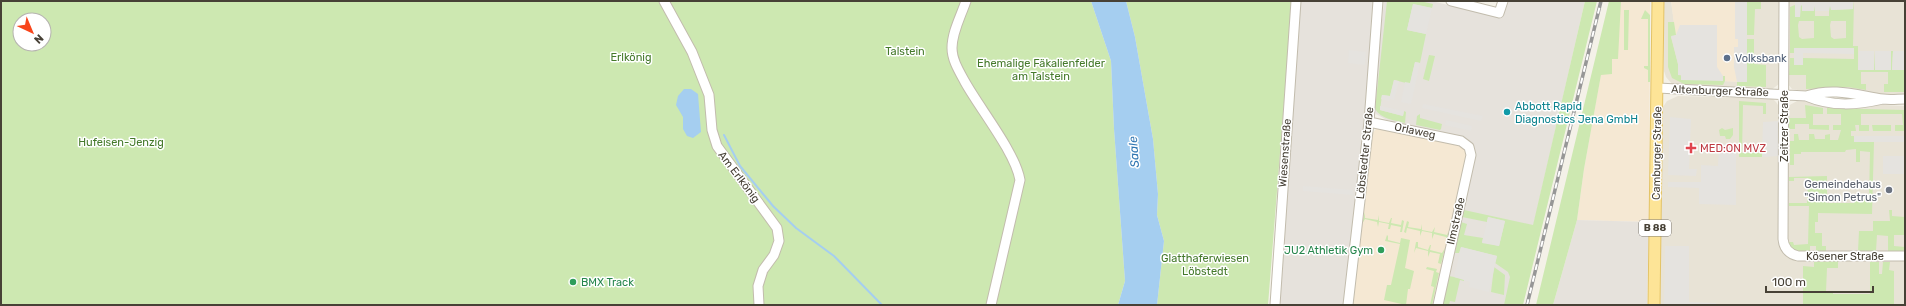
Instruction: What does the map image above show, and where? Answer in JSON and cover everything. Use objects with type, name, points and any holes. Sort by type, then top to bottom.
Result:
[{"type":"main road","name":"Camburger Straße","points":[[1654,305],[1658,1]]},
{"type":"street","name":"Am Erlkönig","points":[[664,1],[692,52],[709,95],[712,130],[717,146],[777,228],[779,241],[774,255],[763,270],[758,286],[759,305]]},
{"type":"street","points":[[966,1],[953,37],[953,56],[959,72],[977,104],[1018,167],[1020,180],[991,305]]},
{"type":"street","name":"Wiesenstraße","points":[[1275,305],[1296,1]]},
{"type":"street","name":"Löbstedter Straße","points":[[1348,305],[1369,122],[1378,1]]},
{"type":"street","points":[[1451,1],[1499,13],[1503,1]]},
{"type":"street","name":"Zeitzer Straße","points":[[1784,1],[1783,239],[1786,250]]},
{"type":"street","name":"Altenburger Straße","points":[[1658,88],[1710,92],[1783,94],[1806,96],[1820,102],[1846,104],[1863,104],[1884,99],[1905,99]]},
{"type":"street","name":"Orlaweg","points":[[1369,122],[1461,140]]},
{"type":"street","name":"Ilmstraße","points":[[1438,305],[1471,155],[1469,147],[1461,140]]},
{"type":"street","name":"Kösener Straße","points":[[1786,250],[1798,256],[1905,256]]},
{"type":"shaded area","points":[[1300,1],[1377,1],[1346,305],[1282,305],[1280,302]]},
{"type":"shaded area","points":[[1384,1],[1431,1],[1488,14],[1503,13],[1509,1],[1585,1],[1515,305],[1441,305],[1473,146],[1469,141],[1462,137],[1387,120],[1376,114],[1373,105]]},
{"type":"shaded area","points":[[1621,1],[1650,1],[1649,222],[1577,220],[1584,169],[1601,74],[1613,36]]},
{"type":"shaded area","points":[[1663,1],[1671,1],[1676,35],[1725,81],[1747,82],[1747,1],[1781,1],[1779,84],[1771,90],[1672,84],[1666,77],[1664,71]]},
{"type":"shaded area","points":[[1671,1],[1747,1],[1747,82],[1681,80]]},
{"type":"shaded area","points":[[1735,1],[1747,1],[1747,82],[1737,82],[1734,67],[1734,47],[1738,47],[1738,39],[1735,39]]},
{"type":"shaded area","points":[[1787,1],[1905,1],[1905,95],[1808,92],[1792,89],[1788,84]]},
{"type":"shaded area","points":[[1795,1],[1853,1],[1853,9],[1831,10],[1830,6],[1829,11],[1815,11],[1814,6],[1814,11],[1802,11],[1801,5],[1800,17],[1795,17]]},
{"type":"shaded area","points":[[1413,4],[1432,8],[1426,34],[1407,30]]},
{"type":"shaded area","points":[[1680,25],[1717,25],[1717,67],[1723,76],[1723,81],[1681,80],[1681,75],[1678,75],[1678,64],[1671,36],[1676,35]]},
{"type":"shaded area","points":[[1794,48],[1854,48],[1854,54],[1803,53],[1803,65],[1794,65]]},
{"type":"shaded area","points":[[1349,50],[1366,52],[1365,65],[1348,63]]},
{"type":"shaded area","points":[[1859,51],[1874,51],[1874,70],[1858,70]]},
{"type":"shaded area","points":[[1875,51],[1891,51],[1891,70],[1875,70]]},
{"type":"shaded area","points":[[1893,51],[1905,51],[1905,70],[1892,70]]},
{"type":"shaded area","points":[[1415,62],[1420,63],[1411,104],[1401,102],[1405,82],[1410,83]]},
{"type":"shaded area","points":[[1394,80],[1399,81],[1394,100],[1390,99],[1389,101],[1381,99],[1382,95],[1390,96]]},
{"type":"shaded area","points":[[1678,96],[1773,99],[1780,108],[1784,252],[1905,258],[1905,305],[1658,305],[1660,156],[1663,107],[1667,101]]},
{"type":"shaded area","points":[[1797,101],[1905,106],[1905,253],[1799,254],[1787,246],[1788,106]]},
{"type":"shaded area","points":[[1423,104],[1483,116],[1481,121],[1422,108]]},
{"type":"shaded area","points":[[1380,106],[1404,111],[1403,116],[1380,110]]},
{"type":"shaded area","points":[[1670,117],[1691,119],[1689,169],[1697,169],[1696,176],[1668,175]]},
{"type":"shaded area","points":[[1446,120],[1472,126],[1471,131],[1445,125]]},
{"type":"shaded area","points":[[1779,121],[1779,156],[1762,157],[1763,122]]},
{"type":"shaded area","points":[[1377,128],[1459,143],[1465,149],[1467,154],[1434,305],[1353,305],[1371,134]]},
{"type":"shaded area","points":[[1854,136],[1905,136],[1905,142],[1854,142]]},
{"type":"shaded area","points":[[1719,144],[1736,144],[1736,205],[1699,204],[1699,188],[1668,187],[1668,182],[1701,182],[1701,165],[1718,166]]},
{"type":"shaded area","points":[[1883,156],[1905,156],[1905,174],[1883,174]]},
{"type":"shaded area","points":[[1303,186],[1353,190],[1353,195],[1303,191]]},
{"type":"shaded area","points":[[1488,217],[1505,221],[1499,246],[1482,243]]},
{"type":"shaded area","points":[[1577,220],[1649,222],[1647,305],[1553,305]]},
{"type":"shaded area","points":[[1665,246],[1689,246],[1689,302],[1716,303],[1716,305],[1664,305]]},
{"type":"shaded area","points":[[1461,247],[1497,256],[1489,292],[1469,287],[1470,282],[1454,277]]},
{"type":"green space","points":[[1,1],[1091,1],[1111,61],[1114,129],[1125,281],[1118,305],[1,305]]},
{"type":"green space","name":"Glatthaferwiesen Löbstedt","points":[[1126,1],[1292,1],[1268,305],[1157,305],[1164,241],[1157,215],[1158,194],[1153,139],[1135,37]]},
{"type":"green space","points":[[1387,1],[1420,1],[1433,4],[1432,8],[1413,4],[1407,30],[1426,34],[1420,63],[1415,62],[1410,84],[1394,80],[1390,96],[1382,95],[1380,110],[1403,116],[1404,111],[1406,112],[1405,123],[1384,117],[1375,109]]},
{"type":"green space","points":[[1585,1],[1597,1],[1523,305],[1504,305],[1510,277],[1508,272],[1495,263],[1497,256],[1461,247],[1459,253],[1455,253],[1461,222],[1467,224],[1464,235],[1483,238],[1482,242],[1499,246],[1505,221],[1488,217],[1487,222],[1462,217],[1464,210],[1533,225]]},
{"type":"green space","points":[[1609,1],[1621,1],[1618,59],[1612,59],[1612,74],[1601,75],[1584,169],[1577,220],[1553,305],[1536,305]]},
{"type":"green space","points":[[1747,1],[1761,1],[1761,9],[1755,9],[1754,35],[1747,35]]},
{"type":"green space","points":[[1854,1],[1853,46],[1858,46],[1858,69],[1874,70],[1875,51],[1875,70],[1891,70],[1891,51],[1893,51],[1892,70],[1905,70],[1905,92],[1884,92],[1884,84],[1888,84],[1888,72],[1861,72],[1861,84],[1866,84],[1866,90],[1848,87],[1806,89],[1806,75],[1789,75],[1790,58],[1794,58],[1794,65],[1803,65],[1803,58],[1854,59],[1854,48],[1795,48],[1794,53],[1790,53],[1790,7],[1795,5],[1795,17],[1800,17],[1800,5],[1802,5],[1803,11],[1813,11],[1815,5],[1815,16],[1829,16],[1829,6],[1831,6],[1831,10],[1853,9]],"holes":[[[1799,21],[1814,21],[1814,38],[1802,39],[1799,37]],[[1831,21],[1846,21],[1846,38],[1834,39],[1831,37]]]},
{"type":"green space","points":[[1624,10],[1629,10],[1628,50],[1624,50]]},
{"type":"green space","points":[[1645,10],[1650,15],[1650,82],[1648,82],[1648,70],[1644,68],[1644,66],[1648,66],[1648,19],[1641,19]]},
{"type":"green space","points":[[1668,22],[1674,22],[1676,35],[1671,37],[1678,64],[1678,75],[1723,80],[1723,76],[1725,76],[1723,85],[1684,84],[1672,78],[1668,67]]},
{"type":"green space","points":[[1747,39],[1754,39],[1754,64],[1766,65],[1766,87],[1737,86],[1737,82],[1747,82]]},
{"type":"green space","points":[[1429,55],[1435,56],[1429,81],[1423,79]]},
{"type":"green space","points":[[1739,101],[1766,103],[1766,114],[1763,114],[1763,106],[1743,105],[1742,153],[1762,153],[1762,157],[1739,157]]},
{"type":"green space","points":[[1805,105],[1823,108],[1823,114],[1813,114],[1813,125],[1829,125],[1829,130],[1809,129],[1809,124],[1795,124],[1795,129],[1789,129],[1789,118],[1806,118]]},
{"type":"green space","points":[[1827,108],[1905,110],[1905,131],[1895,131],[1895,125],[1903,125],[1902,114],[1861,114],[1861,125],[1869,125],[1869,131],[1859,131],[1859,125],[1855,125],[1856,131],[1851,131],[1851,136],[1854,136],[1854,142],[1874,142],[1872,214],[1818,213],[1818,222],[1815,222],[1815,233],[1822,233],[1822,246],[1826,246],[1826,251],[1816,251],[1816,246],[1810,246],[1810,251],[1797,251],[1790,246],[1789,242],[1793,242],[1794,245],[1808,244],[1809,206],[1789,206],[1789,203],[1807,203],[1808,178],[1794,178],[1794,181],[1789,181],[1789,177],[1827,176],[1827,203],[1854,203],[1854,199],[1869,199],[1870,152],[1860,151],[1860,162],[1856,162],[1856,149],[1846,150],[1845,152],[1801,152],[1801,154],[1794,154],[1794,165],[1790,165],[1790,141],[1794,141],[1794,134],[1798,134],[1799,140],[1809,140],[1809,134],[1814,134],[1815,139],[1825,139],[1825,135],[1830,134],[1830,140],[1838,140],[1841,130],[1833,130],[1833,125],[1841,125],[1841,114],[1827,114]]},
{"type":"green space","points":[[1420,114],[1420,118],[1442,124],[1441,129],[1416,125],[1417,116]]},
{"type":"green space","points":[[1872,125],[1891,125],[1891,131],[1873,131]]},
{"type":"green space","points":[[1722,128],[1725,130],[1733,128],[1733,135],[1730,139],[1726,139],[1725,136],[1720,136],[1719,130]]},
{"type":"green space","points":[[1889,210],[1892,210],[1892,216],[1905,217],[1905,235],[1894,235],[1894,246],[1905,247],[1905,250],[1888,251],[1888,236],[1877,235],[1876,251],[1858,251],[1859,231],[1873,231],[1873,221],[1890,221]]},
{"type":"green space","points":[[1365,212],[1365,218],[1378,220],[1379,215],[1379,221],[1389,223],[1392,218],[1391,223],[1401,225],[1402,220],[1404,221],[1402,232],[1400,232],[1401,227],[1391,225],[1390,229],[1388,229],[1389,224],[1379,222],[1378,227],[1377,222],[1365,219],[1362,224]]},
{"type":"green space","points":[[1407,221],[1409,222],[1408,227],[1421,229],[1422,224],[1422,230],[1432,232],[1435,227],[1434,232],[1447,235],[1449,230],[1446,242],[1446,237],[1434,234],[1432,239],[1432,233],[1422,231],[1420,236],[1420,231],[1407,228],[1406,233],[1404,232]]},
{"type":"green space","points":[[1387,235],[1388,240],[1400,243],[1401,238],[1410,240],[1405,268],[1414,271],[1410,289],[1408,289],[1406,305],[1384,300],[1387,285],[1391,285],[1400,244],[1385,241]]},
{"type":"green space","points":[[1416,242],[1418,242],[1418,247],[1428,250],[1431,245],[1430,250],[1442,253],[1445,248],[1441,264],[1438,263],[1440,254],[1430,252],[1428,257],[1428,251],[1416,248],[1414,253]]},
{"type":"green space","points":[[1838,261],[1838,268],[1827,268],[1826,292],[1833,291],[1833,294],[1870,294],[1870,262],[1879,262],[1879,274],[1882,274],[1883,262],[1890,262],[1889,270],[1894,271],[1894,305],[1803,305],[1803,266],[1814,267],[1814,262]]},
{"type":"green space","points":[[1427,267],[1437,269],[1436,272],[1439,273],[1432,305],[1430,305],[1434,287],[1431,286],[1434,271],[1426,269]]},
{"type":"green space","points":[[1494,267],[1505,275],[1504,295],[1491,292]]},
{"type":"green space","points":[[1449,276],[1464,279],[1464,281],[1460,280],[1455,302],[1450,301],[1449,305],[1443,304]]},
{"type":"water","name":"Saale","points":[[1091,1],[1126,1],[1135,37],[1153,139],[1158,194],[1157,215],[1164,241],[1157,305],[1118,305],[1125,281],[1114,129],[1111,61]]},
{"type":"water","points":[[684,89],[691,89],[698,94],[701,132],[693,138],[687,136],[683,129],[683,117],[676,105],[678,96]]},
{"type":"waterway","points":[[724,135],[740,166],[773,206],[796,228],[834,256],[882,305]]},
{"type":"railway","points":[[1527,305],[1601,1]]},
{"type":"place","name":"Volksbank","points":[[1727,58]]},
{"type":"place","name":"Abbott Rapid Diagnostics Jena GmbH","points":[[1507,112]]},
{"type":"place","name":"MED:ON MVZ","points":[[1691,148]]},
{"type":"place","name":"Gemeindehaus \"Simon Petrus\"","points":[[1889,190]]},
{"type":"place","name":"JU2 Athletik Gym","points":[[1381,250]]},
{"type":"place","name":"BMX Track","points":[[573,282]]},
{"type":"park label","name":"Talstein","points":[[905,51]]},
{"type":"park label","name":"Erlkönig","points":[[631,57]]},
{"type":"park label","name":"Ehemalige Fäkalienfelder am Talstein","points":[[1041,69]]},
{"type":"park label","name":"Hufeisen-Jenzig","points":[[121,142]]}]
